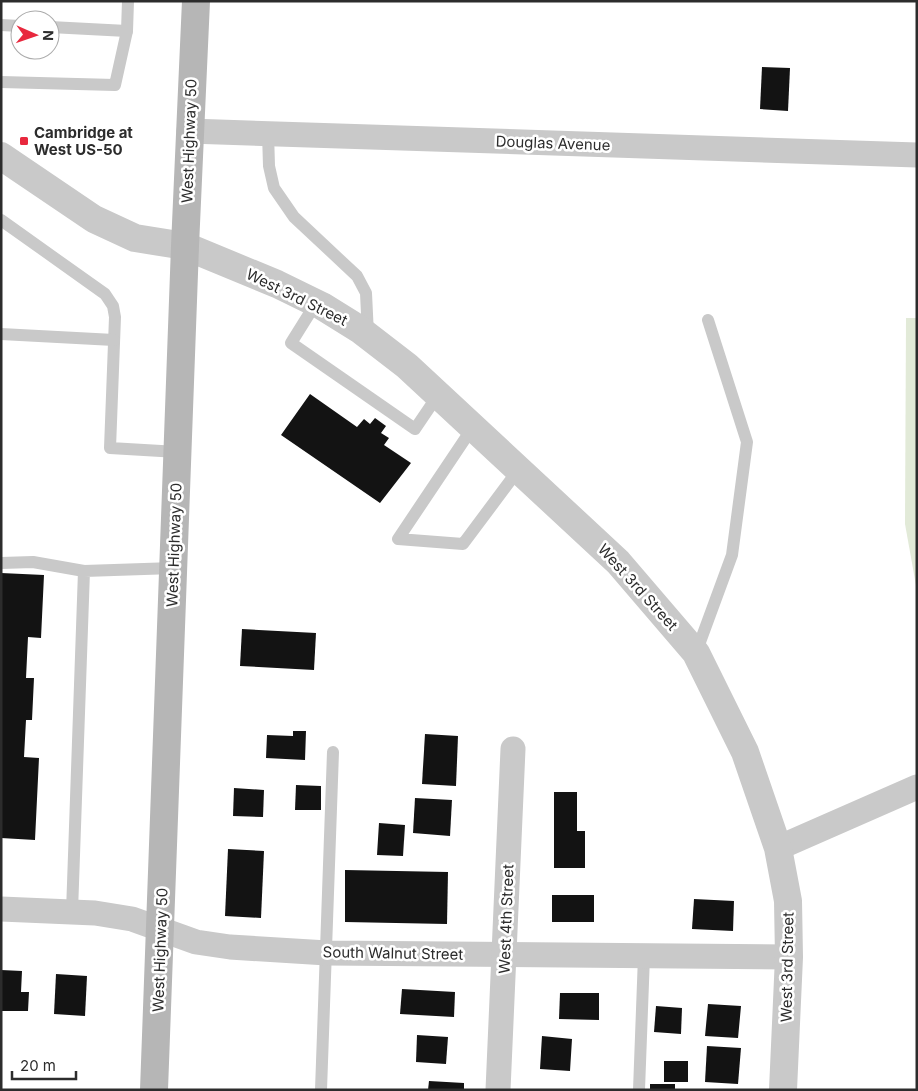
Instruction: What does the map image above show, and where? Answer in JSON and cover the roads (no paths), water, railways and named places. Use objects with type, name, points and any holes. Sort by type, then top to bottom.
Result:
[{"type":"main road","name":"West Highway 50","points":[[154,1090],[189,131],[196,1]]},
{"type":"street","name":"Douglas Avenue","points":[[189,131],[917,155]]},
{"type":"street","name":"West 3rd Street","points":[[1,156],[94,219],[136,238],[185,246],[277,284],[316,303],[368,336],[407,366],[438,394],[618,562],[696,653],[745,752],[778,848],[788,901],[789,957],[783,1090]]},
{"type":"street","name":"West 4th Street","points":[[498,1090],[513,749]]},
{"type":"street","points":[[778,848],[917,787]]},
{"type":"street","name":"South Walnut Street","points":[[1,909],[95,913],[132,919],[196,942],[230,947],[327,953],[789,957]]},
{"type":"lane","points":[[1,82],[115,85],[127,31],[128,1]]},
{"type":"lane","points":[[60,28],[127,31]]},
{"type":"lane","points":[[268,133],[269,166],[274,188],[294,218],[357,276],[366,293],[368,336]]},
{"type":"lane","points":[[1,220],[104,294],[113,306],[114,340],[110,448],[178,452]]},
{"type":"lane","points":[[316,303],[291,343],[415,429],[438,394]]},
{"type":"lane","points":[[696,653],[732,555],[747,442],[708,320]]},
{"type":"lane","points":[[1,334],[114,340]]},
{"type":"lane","points":[[473,427],[398,540],[463,544],[519,469]]},
{"type":"lane","points":[[1,562],[33,562],[84,571],[174,568]]},
{"type":"lane","points":[[72,912],[84,571]]},
{"type":"lane","points":[[321,1090],[333,752]]},
{"type":"lane","points":[[639,1090],[644,956]]},
{"type":"place","name":"Cambridge at West US-50","points":[[24,141]]}]
